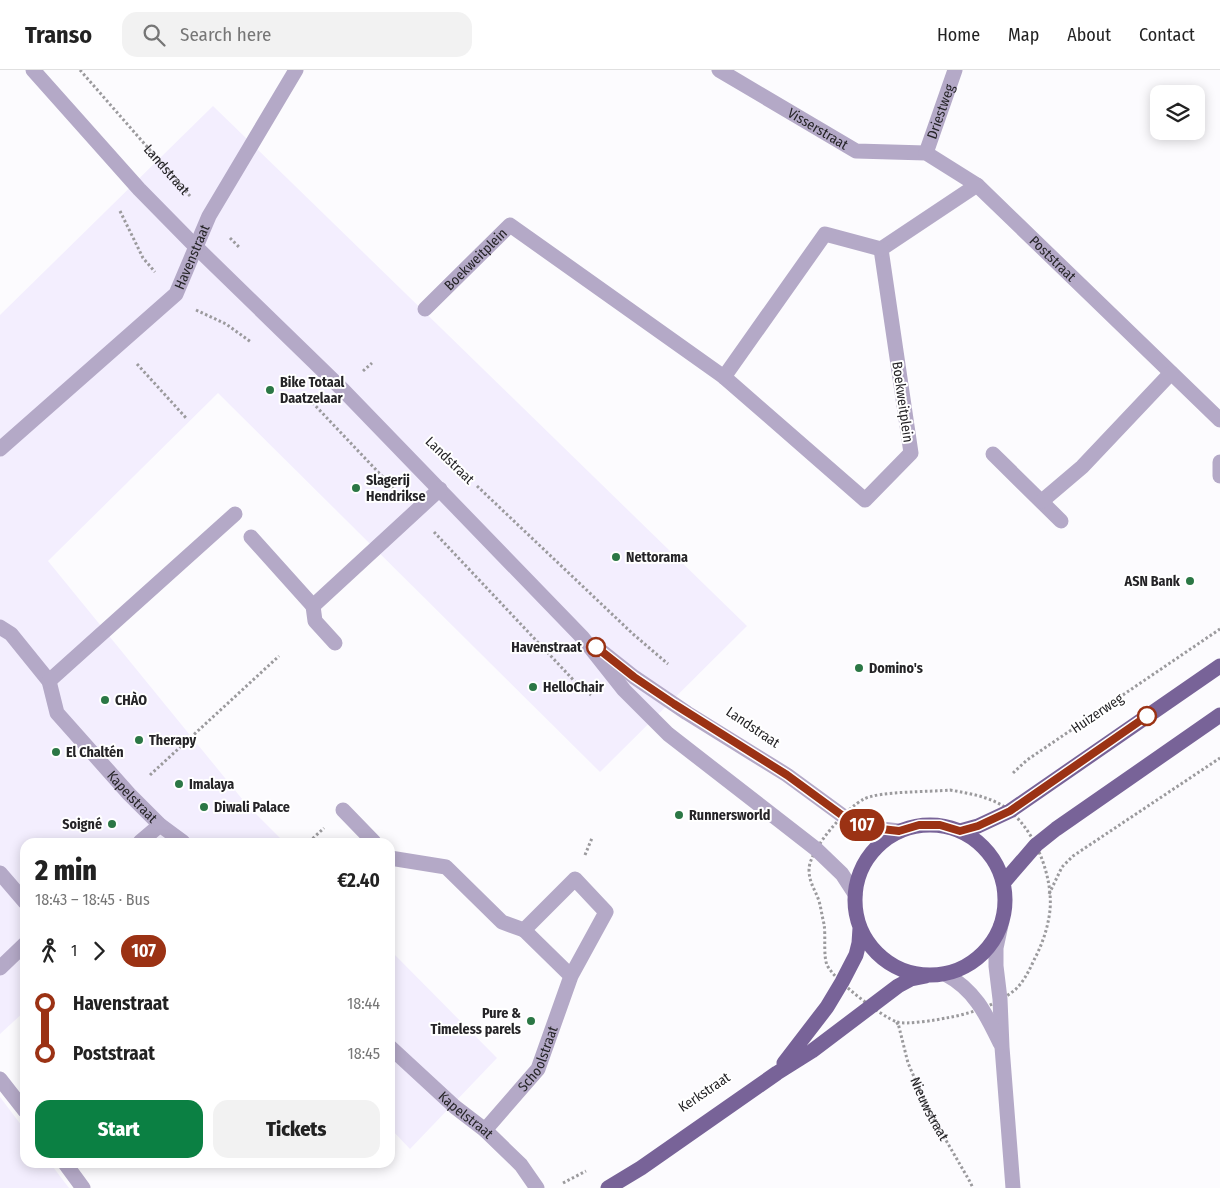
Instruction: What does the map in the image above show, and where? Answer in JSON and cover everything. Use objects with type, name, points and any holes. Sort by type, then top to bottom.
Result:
[{"type":"main road","points":[[960,831],[978,826],[1010,811],[1220,666]]},
{"type":"main road","points":[[1004,882],[1036,845],[1220,715]]},
{"type":"main road","points":[[919,825],[940,825],[960,831],[980,843],[995,860],[1004,882],[1006,904],[1002,924],[993,942],[980,957],[963,967],[945,974],[926,975],[905,971],[886,961],[871,946],[860,928],[855,911],[855,894],[859,875],[868,857],[882,842],[899,831],[919,825]]},
{"type":"main road","name":"Kerkstraat","points":[[777,1072],[822,1013],[842,982],[860,943],[860,928]]},
{"type":"main road","name":"Kerkstraat","points":[[608,1188],[812,1050],[898,986],[911,979],[926,975]]},
{"type":"street","name":"Landstraat","points":[[32,70],[139,189],[196,247],[344,390],[582,636],[624,690],[668,734],[816,849],[842,874],[855,894]]},
{"type":"street","name":"Havenstraat","points":[[0,449],[176,294],[209,216],[296,70]]},
{"type":"street","name":"Visserstraat","points":[[719,70],[856,151],[926,153]]},
{"type":"street","name":"Driestweg","points":[[926,153],[955,70]]},
{"type":"street","name":"Poststraat","points":[[926,153],[977,185],[1220,420]]},
{"type":"street","points":[[724,377],[825,234],[881,249],[977,185]]},
{"type":"street","name":"Boekweitplein","points":[[425,309],[510,225],[724,377],[865,500],[911,453],[881,249]]},
{"type":"street","points":[[1042,501],[1082,467],[1171,373]]},
{"type":"street","points":[[993,454],[1061,521]]},
{"type":"street","points":[[1220,462],[1220,476]]},
{"type":"street","points":[[313,606],[440,490]]},
{"type":"street","points":[[49,682],[235,514]]},
{"type":"street","points":[[251,536],[313,606],[315,621],[335,643]]},
{"type":"street","name":"Kapelstraat","points":[[0,627],[11,634],[49,682],[57,713],[129,794],[160,825],[178,838]]},
{"type":"street","name":"Landstraat","points":[[582,636],[634,677],[687,713],[787,775],[856,824],[899,831]]},
{"type":"street","points":[[343,810],[370,838]]},
{"type":"street","points":[[145,838],[160,825]]},
{"type":"street","points":[[395,859],[446,867],[502,922],[524,930],[571,976]]},
{"type":"street","points":[[0,873],[20,896]]},
{"type":"street","name":"Schoolstraat","points":[[484,1130],[538,1070],[571,976],[606,912],[575,879],[524,930]]},
{"type":"street","points":[[1002,924],[996,948],[996,966],[1013,1188]]},
{"type":"street","points":[[0,968],[20,949]]},
{"type":"street","points":[[945,974],[968,990],[982,1007],[1002,1047]]},
{"type":"street","name":"Kapelstraat","points":[[395,1052],[455,1107],[484,1130],[520,1165],[537,1188]]},
{"type":"street","points":[[0,1079],[20,1105]]},
{"type":"street","points":[[68,1168],[83,1188]]},
{"type":"path","name":"Landstraat","points":[[80,70],[176,181],[243,251]]},
{"type":"path","points":[[119,344],[187,418]]},
{"type":"path","name":"Landstraat","points":[[475,483],[633,634],[668,664]]},
{"type":"path","name":"Huizerweg","points":[[1010,776],[1027,760],[1220,629]]},
{"type":"path","points":[[129,794],[279,656]]},
{"type":"path","points":[[1049,895],[1062,867],[1073,856],[1220,758]]},
{"type":"path","points":[[975,794],[988,793]]},
{"type":"path","points":[[856,795],[864,798]]},
{"type":"path","points":[[1015,989],[1023,981],[1044,942],[1050,910],[1048,877],[1041,857]]},
{"type":"path","points":[[823,970],[827,964]]},
{"type":"path","points":[[882,1013],[898,1023],[928,1021],[966,1014]]},
{"type":"path","name":"Nieuwstraat","points":[[898,1023],[908,1063],[928,1111],[973,1188]]},
{"type":"path","points":[[561,1184],[591,1168]]},
{"type":"shaded area","points":[[213,106],[747,626],[600,772],[218,393],[48,561],[247,805],[280,838],[20,838],[20,1016],[0,1034],[0,315]]},
{"type":"shaded area","points":[[395,955],[497,1058],[410,1149],[395,1133]]},
{"type":"shaded area","points":[[0,1097],[20,1123],[20,1168],[54,1168],[69,1188],[0,1188]]},
{"type":"bus line","name":"107","points":[[596,647],[634,677],[687,713],[787,775],[843,816],[856,824],[873,828],[899,831],[919,825],[940,825],[960,831],[993,820],[1010,811],[1147,716]]},
{"type":"place","name":"Bike Totaal Daatzelaar","points":[[270,390]]},
{"type":"place","name":"Slagerij Hendrikse","points":[[356,488]]},
{"type":"place","name":"Nettorama","points":[[616,557]]},
{"type":"place","name":"ASN Bank","points":[[1190,581]]},
{"type":"place","name":"Havenstraat","points":[[596,647]]},
{"type":"place","name":"Domino's","points":[[859,668]]},
{"type":"place","name":"HelloChair","points":[[533,687]]},
{"type":"place","name":"CHÀO","points":[[105,700]]},
{"type":"place","name":"Therapy","points":[[139,740]]},
{"type":"place","name":"El Chaltén","points":[[56,752]]},
{"type":"place","name":"Imalaya","points":[[179,784]]},
{"type":"place","name":"Diwali Palace","points":[[204,807]]},
{"type":"place","name":"Runnersworld","points":[[679,815]]},
{"type":"place","name":"Soigné","points":[[112,824]]},
{"type":"place","name":"Pure & Timeless parels","points":[[531,1021]]}]
